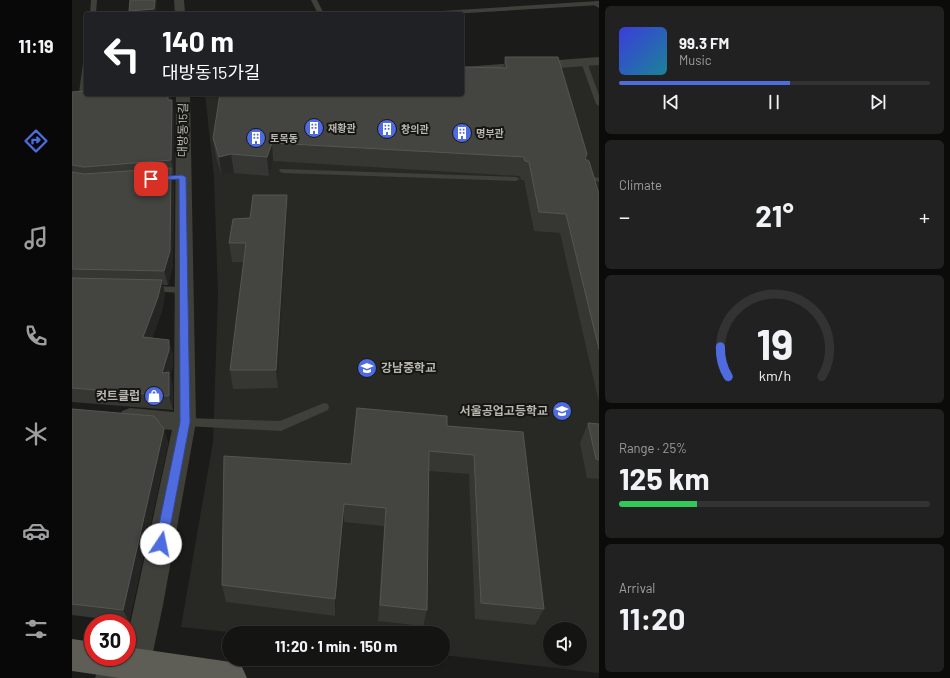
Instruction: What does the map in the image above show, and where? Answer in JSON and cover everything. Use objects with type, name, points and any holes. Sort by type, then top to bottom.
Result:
[{"type":"main road","points":[[72,656],[84,658]]},
{"type":"main road","points":[[135,666],[231,678]]},
{"type":"street","points":[[180,0],[180,12]]},
{"type":"street","points":[[464,71],[599,61]]},
{"type":"street","name":"대방동15길","points":[[136,662],[150,605],[185,422],[183,290],[178,177],[183,96]]},
{"type":"street","points":[[110,415],[185,422]]},
{"type":"lane","points":[[93,12],[94,0]]},
{"type":"lane","points":[[314,0],[320,12]]},
{"type":"lane","points":[[508,0],[514,8]]},
{"type":"lane","points":[[455,12],[598,4]]},
{"type":"lane","points":[[584,62],[599,104]]},
{"type":"lane","points":[[80,94],[84,73]]},
{"type":"lane","points":[[283,171],[516,179]]},
{"type":"lane","points":[[584,176],[599,180]]},
{"type":"lane","points":[[143,289],[183,290]]},
{"type":"lane","points":[[185,422],[281,426],[324,407]]},
{"type":"lane","points":[[102,678],[181,672]]},
{"type":"shaded area","name":"강남중학교","points":[[599,64],[599,673],[450,656],[450,626],[222,626],[222,631],[181,627],[213,442],[218,294],[214,177],[205,96],[464,96],[464,75]]},
{"type":"building","points":[[130,0],[155,0],[154,9],[129,11]]},
{"type":"building","points":[[505,57],[558,57],[587,154],[585,159],[589,161],[599,194],[599,349],[566,214],[539,212],[529,162],[525,161],[524,157],[272,143],[267,157],[231,154],[219,157],[213,138],[220,96],[464,96],[464,67],[507,68]]},
{"type":"building","points":[[84,91],[84,96],[168,96],[168,100],[172,100],[171,160],[84,167],[72,165],[72,92]]},
{"type":"building","points":[[171,168],[170,251],[164,271],[72,269],[72,172],[84,174]]},
{"type":"building","points":[[253,195],[287,195],[276,370],[230,370],[246,243],[229,243],[233,219],[250,218]]},
{"type":"building","points":[[72,278],[162,280],[158,297],[143,337],[169,340],[169,350],[162,373],[169,372],[169,396],[72,388]]},
{"type":"building","points":[[357,408],[447,416],[447,426],[523,432],[544,609],[481,603],[474,455],[429,451],[427,610],[380,605],[386,508],[344,504],[335,599],[222,585],[224,456],[351,464]]},
{"type":"building","points":[[72,409],[154,416],[164,429],[123,610],[72,604]]},
{"type":"building","points":[[588,423],[599,424],[599,460],[596,459]]},
{"type":"place","name":"재황관","points":[[314,128]]},
{"type":"place","name":"창의관","points":[[387,129]]},
{"type":"place","name":"명부관","points":[[462,133]]},
{"type":"place","name":"토목동","points":[[256,138]]},
{"type":"place","name":"강남중학교","points":[[367,368]]},
{"type":"place","name":"컷트클럽","points":[[154,396]]},
{"type":"place","name":"서울공업고등학교","points":[[562,411]]},
{"type":"route","points":[[151,179],[182,177],[185,422],[161,544]]}]
